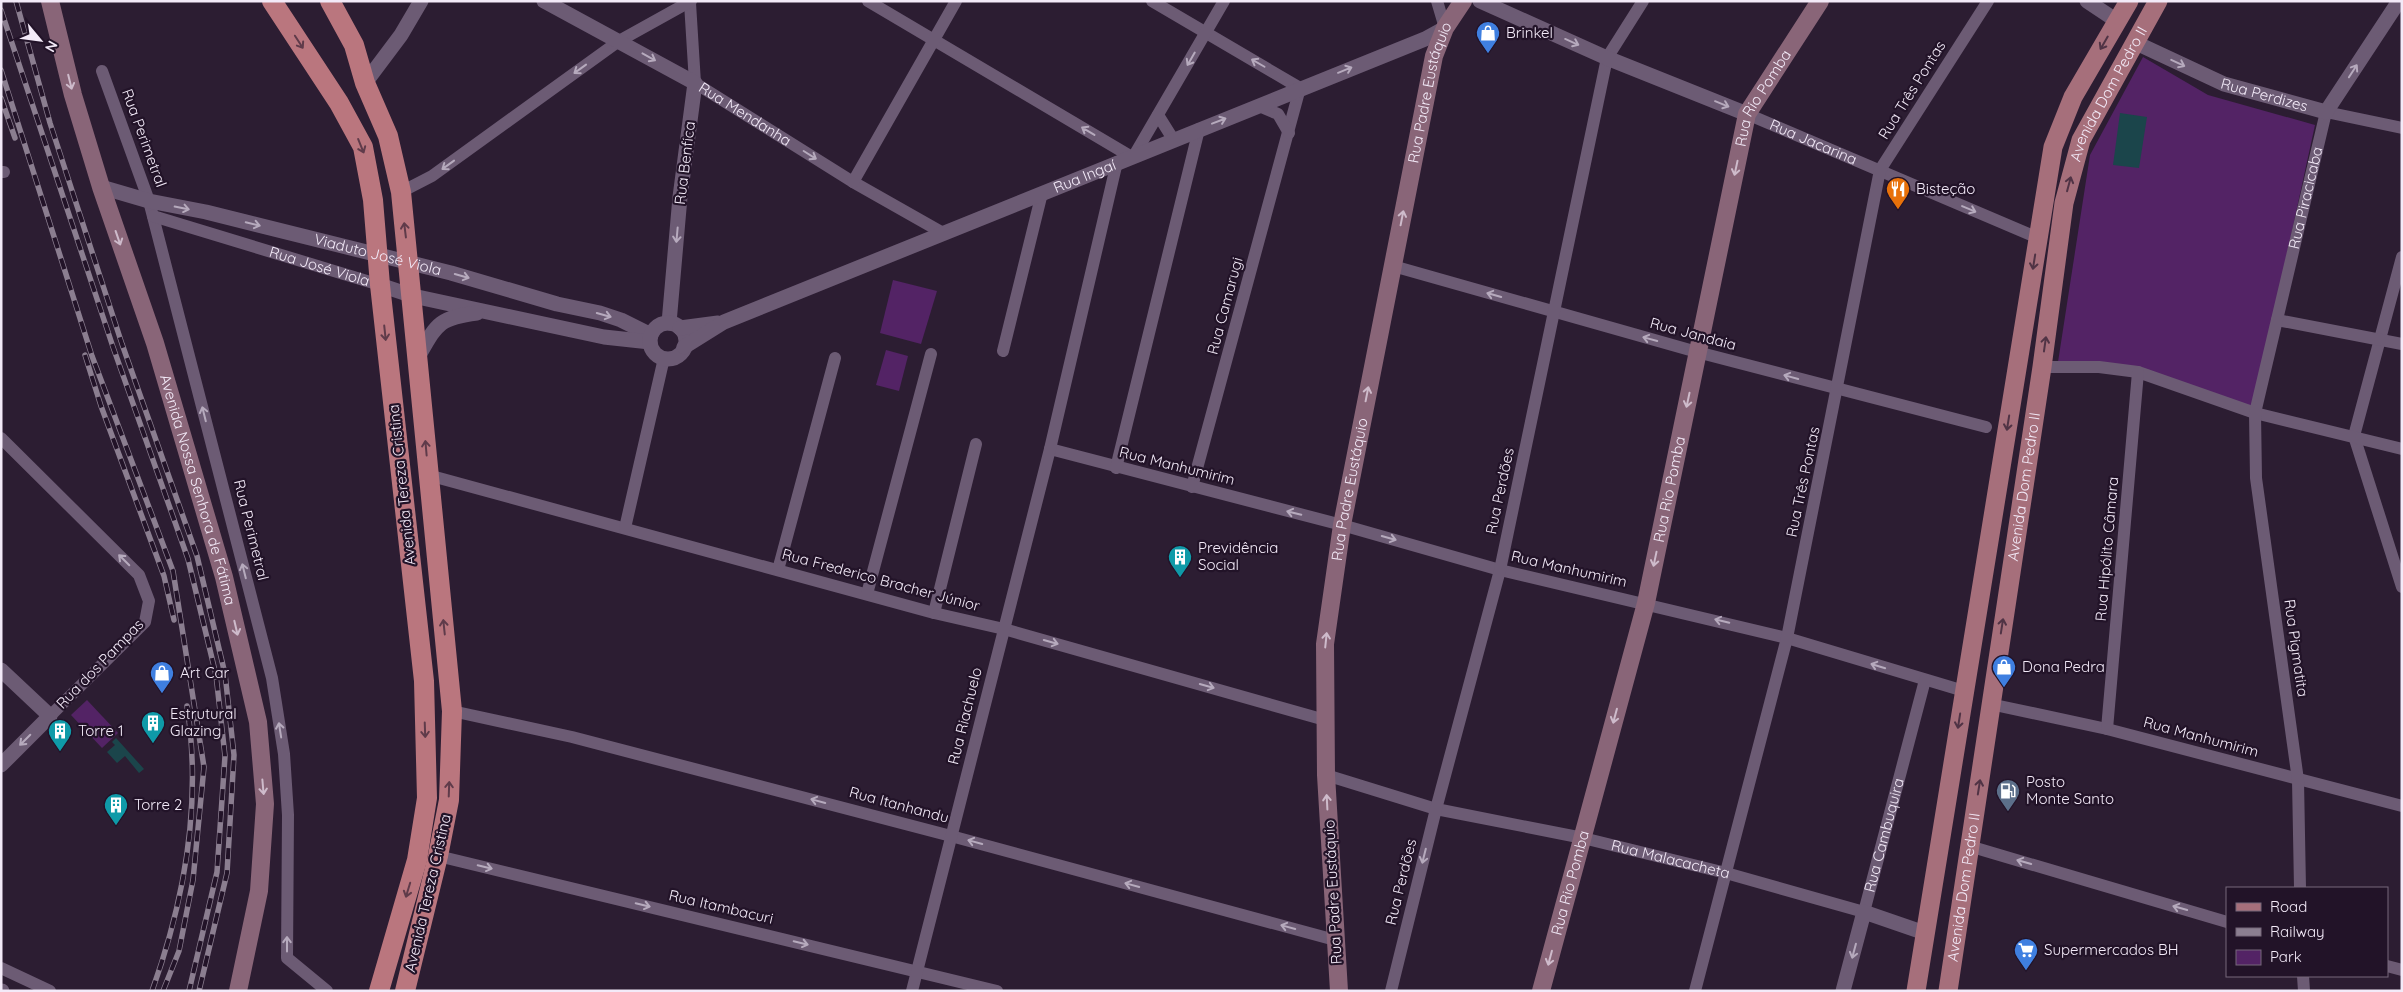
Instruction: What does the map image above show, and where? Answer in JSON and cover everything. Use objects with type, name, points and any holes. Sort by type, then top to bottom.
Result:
[{"type":"highway","name":"Avenida Tereza Cristina","points":[[272,1],[339,103],[363,147],[373,200],[380,285],[424,681],[427,798],[417,860],[379,991]]},
{"type":"highway","name":"Avenida Tereza Cristina","points":[[330,1],[354,45],[365,83],[388,136],[400,192],[412,296],[452,711],[449,800],[438,856],[405,991]]},
{"type":"main road","name":"Avenida Nossa Senhora de Fátima","points":[[50,1],[73,95],[101,187],[155,343],[224,577],[258,722],[265,804],[259,890],[238,991]]},
{"type":"main road","name":"Rua Padre Eustáquio","points":[[1339,991],[1326,775],[1325,644],[1342,525],[1434,56],[1445,28],[1463,1]]},
{"type":"main road","name":"Rua Rio Pomba","points":[[1541,991],[1646,603],[1747,114],[1820,1]]},
{"type":"main road","name":"Avenida Dom Pedro II","points":[[1916,991],[2053,148],[2073,97],[2129,1]]},
{"type":"main road","name":"Avenida Dom Pedro II","points":[[1948,991],[2042,366],[2064,204],[2080,140],[2158,1]]},
{"type":"street","points":[[365,83],[401,35],[421,1]]},
{"type":"street","name":"Rua Mendanha","points":[[544,1],[695,83],[853,182],[943,233]]},
{"type":"street","points":[[868,1],[1128,157]]},
{"type":"street","points":[[853,182],[956,1]]},
{"type":"street","points":[[1152,1],[1300,88]]},
{"type":"street","points":[[1050,449],[1128,157],[1158,115],[1224,1]]},
{"type":"street","points":[[1437,1],[1445,28]]},
{"type":"street","name":"Rua Jacarina","points":[[1480,1],[1607,58],[1747,114],[2038,238]]},
{"type":"street","name":"Rua Perdões","points":[[1391,991],[1436,809],[1500,570],[1607,58],[1644,1]]},
{"type":"street","name":"Rua Três Pontas","points":[[1695,991],[1787,638],[1838,390],[1880,170],[1988,1]]},
{"type":"street","points":[[2087,1],[2117,21]]},
{"type":"street","name":"Rua Piracicaba","points":[[2255,413],[2326,112],[2398,1]]},
{"type":"street","points":[[400,192],[432,176],[619,41],[690,2]]},
{"type":"street","name":"Rua Benfica","points":[[674,326],[680,198],[695,83],[690,2]]},
{"type":"street","name":"Rua Ingaí","points":[[684,347],[724,322],[1042,194],[1128,157],[1425,39],[1445,28]]},
{"type":"street","name":"Rua Perdizes","points":[[2134,42],[2224,84],[2326,112],[2402,128]]},
{"type":"street","name":"Rua Perimetral","points":[[102,71],[151,209],[272,678],[284,754],[288,815],[287,958],[327,991]]},
{"type":"street","name":"Rua Camarugi","points":[[1192,487],[1300,88]]},
{"type":"street","points":[[1259,106],[1278,114],[1289,133]]},
{"type":"street","points":[[1158,115],[1173,139]]},
{"type":"street","points":[[1116,468],[1199,129]]},
{"type":"street","name":"Viaduto José Viola","points":[[101,187],[151,209],[206,212],[451,273],[557,304],[621,320],[651,339]]},
{"type":"street","points":[[1003,351],[1042,194]]},
{"type":"street","name":"Rua José Viola","points":[[151,209],[412,296],[604,337],[651,339]]},
{"type":"street","points":[[2402,257],[2354,436],[2402,587]]},
{"type":"street","name":"Rua Jandaia","points":[[1393,266],[1554,313],[1986,428]]},
{"type":"street","name":"Rua José Viola","points":[[418,358],[434,328],[443,321],[456,316],[486,312]]},
{"type":"street","points":[[2277,320],[2402,344]]},
{"type":"street","name":"Rua Ingaí","points":[[674,326],[724,322]]},
{"type":"street","points":[[674,326],[684,334],[684,347],[677,356],[664,358],[655,352],[651,339],[657,327],[674,326]]},
{"type":"street","points":[[867,594],[931,354]]},
{"type":"street","points":[[625,528],[664,358]]},
{"type":"street","points":[[778,570],[835,358]]},
{"type":"street","points":[[2042,366],[2099,367],[2138,372],[2255,413],[2402,449]]},
{"type":"street","name":"Rua Hipólito Câmara","points":[[2107,729],[2138,372]]},
{"type":"street","name":"Rua Pigmatita","points":[[2255,413],[2256,478],[2298,780],[2300,887]]},
{"type":"street","name":"Rua dos Pampas","points":[[1,438],[139,575],[150,601],[145,622],[1,765]]},
{"type":"street","points":[[934,613],[976,444]]},
{"type":"street","name":"Rua Manhumirim","points":[[1050,449],[1116,468],[1342,525],[1500,570],[1646,603],[1787,638],[1964,691]]},
{"type":"street","name":"Rua Riachuelo","points":[[912,991],[1050,449]]},
{"type":"street","name":"Rua Frederico Bracher Júnior","points":[[428,475],[934,613],[1004,629],[1325,720]]},
{"type":"street","points":[[1,670],[50,716]]},
{"type":"street","name":"Rua Cambuquira","points":[[1843,991],[1925,680]]},
{"type":"street","name":"Rua Manhumirim","points":[[1990,704],[2107,729],[2402,806]]},
{"type":"street","name":"Rua Itanhandu","points":[[452,711],[572,737],[951,836],[1336,940]]},
{"type":"street","name":"Rua Malacacheta","points":[[1326,775],[1436,809],[1583,838],[1726,873],[1864,912],[1924,933]]},
{"type":"street","points":[[1969,846],[2226,922]]},
{"type":"street","name":"Rua Itambacuri","points":[[438,856],[917,970],[997,991]]},
{"type":"street","points":[[2388,966],[2402,970]]},
{"type":"street","points":[[1,968],[50,991]]},
{"type":"street","points":[[2303,977],[2304,991]]},
{"type":"green space","points":[[2143,57],[2208,95],[2315,125],[2253,410],[2132,366],[2058,362],[2090,155]]},
{"type":"green space","points":[[893,280],[937,291],[921,344],[880,333]]},
{"type":"green space","points":[[886,350],[908,356],[899,391],[876,385]]},
{"type":"green space","points":[[87,700],[118,733],[102,748],[71,715]]},
{"type":"shaded area","points":[[2120,113],[2147,117],[2139,168],[2113,165]]},
{"type":"shaded area","points":[[116,738],[144,769],[139,773],[125,756],[117,763],[107,752],[115,745],[112,742]]},
{"type":"railway","points":[[16,1],[50,123],[122,344],[197,556],[225,674],[234,755],[227,873],[199,991]]},
{"type":"railway","points":[[1,10],[113,347],[188,559],[216,675],[225,756],[217,872],[189,991]]},
{"type":"railway","points":[[1,70],[92,356],[173,571],[204,767],[193,880],[179,951],[163,991]]},
{"type":"railway","points":[[1,98],[15,138]]},
{"type":"railway","points":[[85,355],[101,406],[164,576],[174,620]]},
{"type":"railway","points":[[152,991],[174,921],[188,850],[192,779],[191,742],[187,706]]},
{"type":"place","name":"Brinkel","points":[[1488,54]]},
{"type":"place","name":"Bisteção","points":[[1898,210]]},
{"type":"place","name":"Previdência Social","points":[[1180,578]]},
{"type":"place","name":"Dona Pedra","points":[[2004,688]]},
{"type":"place","name":"Art Car","points":[[162,694]]},
{"type":"place","name":"Estrutural Glazing","points":[[153,744]]},
{"type":"place","name":"Torre 1","points":[[60,752]]},
{"type":"place","name":"Posto Monte Santo","points":[[2008,812]]},
{"type":"place","name":"Torre 2","points":[[116,826]]},
{"type":"place","name":"Supermercados BH","points":[[2026,971]]}]
